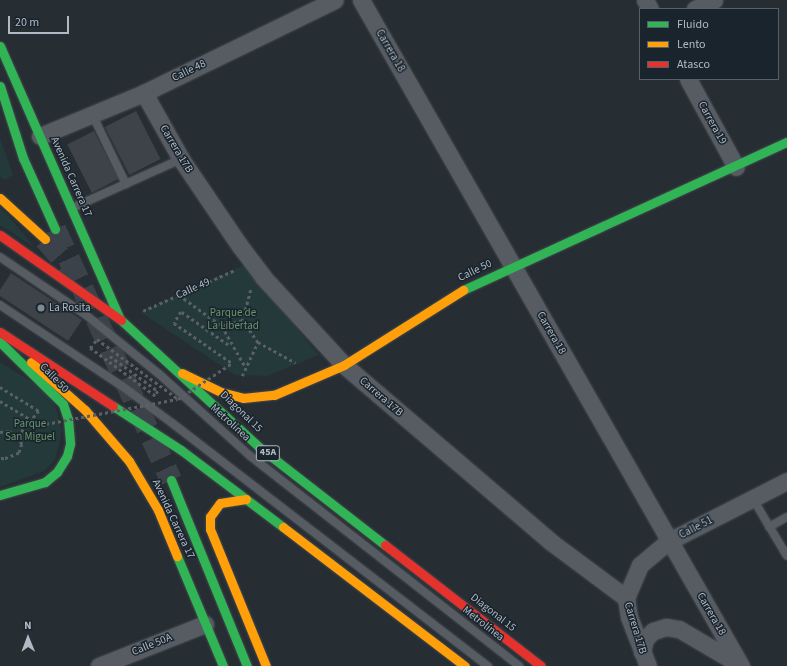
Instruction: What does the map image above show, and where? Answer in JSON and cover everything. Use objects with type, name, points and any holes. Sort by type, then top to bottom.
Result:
[{"type":"main road","name":"Avenida Carrera 17","points":[[0,46],[120,319]]},
{"type":"main road","points":[[0,86],[23,158],[55,229]]},
{"type":"main road","name":"Calle 50","points":[[178,370],[221,392],[243,398],[274,396],[344,365],[446,299],[513,267],[736,167],[787,142]]},
{"type":"main road","points":[[0,198],[45,239]]},
{"type":"main road","name":"Diagonal 15","points":[[0,235],[120,319],[178,370],[259,447],[541,666]]},
{"type":"main road","points":[[0,332],[115,405],[246,500],[464,666]]},
{"type":"main road","name":"Avenida Carrera 17","points":[[0,337],[80,404],[129,461],[158,510],[223,666]]},
{"type":"main road","name":"Calle 50","points":[[0,342],[63,404],[68,419],[70,444],[67,456],[57,472],[45,482],[0,495]]},
{"type":"main road","name":"Avenida Carrera 17","points":[[170,480],[247,666]]},
{"type":"main road","points":[[246,500],[220,503],[210,517],[210,529],[266,666]]},
{"type":"street","name":"Calle 48","points":[[40,136],[144,92],[335,0]]},
{"type":"street","name":"Carrera 18","points":[[361,0],[741,666]]},
{"type":"street","points":[[697,8],[714,0]]},
{"type":"street","name":"Carrera 19","points":[[689,80],[736,167]]},
{"type":"street","name":"Carrera 17B","points":[[144,92],[181,159],[254,265],[344,365],[551,542],[626,598],[629,617],[645,659]]},
{"type":"street","name":"Calle 51","points":[[626,598],[640,566],[670,541],[787,481]]},
{"type":"street","name":"Calle 50A","points":[[99,666],[205,624]]},
{"type":"street","name":"Carrera 18","points":[[645,659],[645,639],[652,631],[666,627],[679,629],[741,666]]},
{"type":"lane","points":[[92,114],[126,184]]},
{"type":"lane","points":[[72,208],[181,159]]},
{"type":"lane","name":"Metrolínea","points":[[0,258],[86,315],[158,373],[259,463],[519,666]]},
{"type":"lane","points":[[0,305],[160,414],[488,666]]},
{"type":"lane","points":[[753,499],[787,556]]},
{"type":"lane","points":[[769,527],[787,517]]},
{"type":"path","name":"Calle 49","points":[[140,312],[254,265]]},
{"type":"path","points":[[254,265],[243,320],[258,342],[319,376]]},
{"type":"path","points":[[179,295],[222,326],[246,368]]},
{"type":"path","points":[[0,400],[40,425],[178,399],[232,363],[174,323],[181,312],[228,345]]},
{"type":"path","points":[[222,326],[243,320]]},
{"type":"path","points":[[110,356],[158,391],[155,396],[90,348],[97,339],[178,399]]},
{"type":"path","points":[[241,380],[258,342]]},
{"type":"path","points":[[0,387],[39,411],[18,436]]},
{"type":"path","points":[[0,432],[9,431],[18,436],[22,444],[19,452],[4,459],[0,458]]},
{"type":"green space","points":[[0,138],[13,175],[5,180],[0,177]]},
{"type":"green space","points":[[0,208],[9,216],[35,248],[0,225]]},
{"type":"green space","name":"Parque de La Libertad","points":[[244,265],[319,355],[267,376],[235,375],[140,312]]},
{"type":"green space","name":"Parque San Miguel","points":[[0,362],[45,390],[56,408],[62,431],[55,460],[44,471],[0,487]]},
{"type":"building","points":[[136,111],[161,159],[129,175],[105,127]]},
{"type":"building","points":[[94,131],[119,179],[92,193],[67,145]]},
{"type":"building","name":"La Rosita","points":[[11,273],[82,320],[68,341],[0,296],[0,290]]},
{"type":"tunnel","points":[[55,229],[171,480]]},
{"type":"tunnel","points":[[45,239],[76,275]]},
{"type":"traffic: fast","points":[[0,46],[120,319]]},
{"type":"traffic: fast","points":[[0,86],[23,158],[55,229]]},
{"type":"traffic: fast","points":[[463,290],[787,142]]},
{"type":"traffic: fast","points":[[121,320],[259,447],[385,545]]},
{"type":"traffic: fast","points":[[0,342],[63,404],[68,419],[70,444],[67,456],[57,472],[45,482],[0,495]]},
{"type":"traffic: fast","points":[[113,406],[181,450],[283,527]]},
{"type":"traffic: fast","points":[[171,480],[247,666]]},
{"type":"traffic: fast","points":[[177,556],[223,666]]},
{"type":"traffic: slow","points":[[0,198],[45,239]]},
{"type":"traffic: slow","points":[[182,373],[221,392],[243,398],[274,395],[344,365],[463,290]]},
{"type":"traffic: slow","points":[[31,362],[85,410],[129,461],[158,510],[177,556]]},
{"type":"traffic: slow","points":[[246,499],[220,503],[210,517],[210,529],[266,666]]},
{"type":"traffic: slow","points":[[283,527],[465,666]]},
{"type":"traffic: jam","points":[[0,235],[121,320]]},
{"type":"traffic: jam","points":[[0,332],[113,406]]},
{"type":"traffic: jam","points":[[385,545],[541,666]]},
{"type":"place","name":"La Rosita","points":[[41,308]]}]
